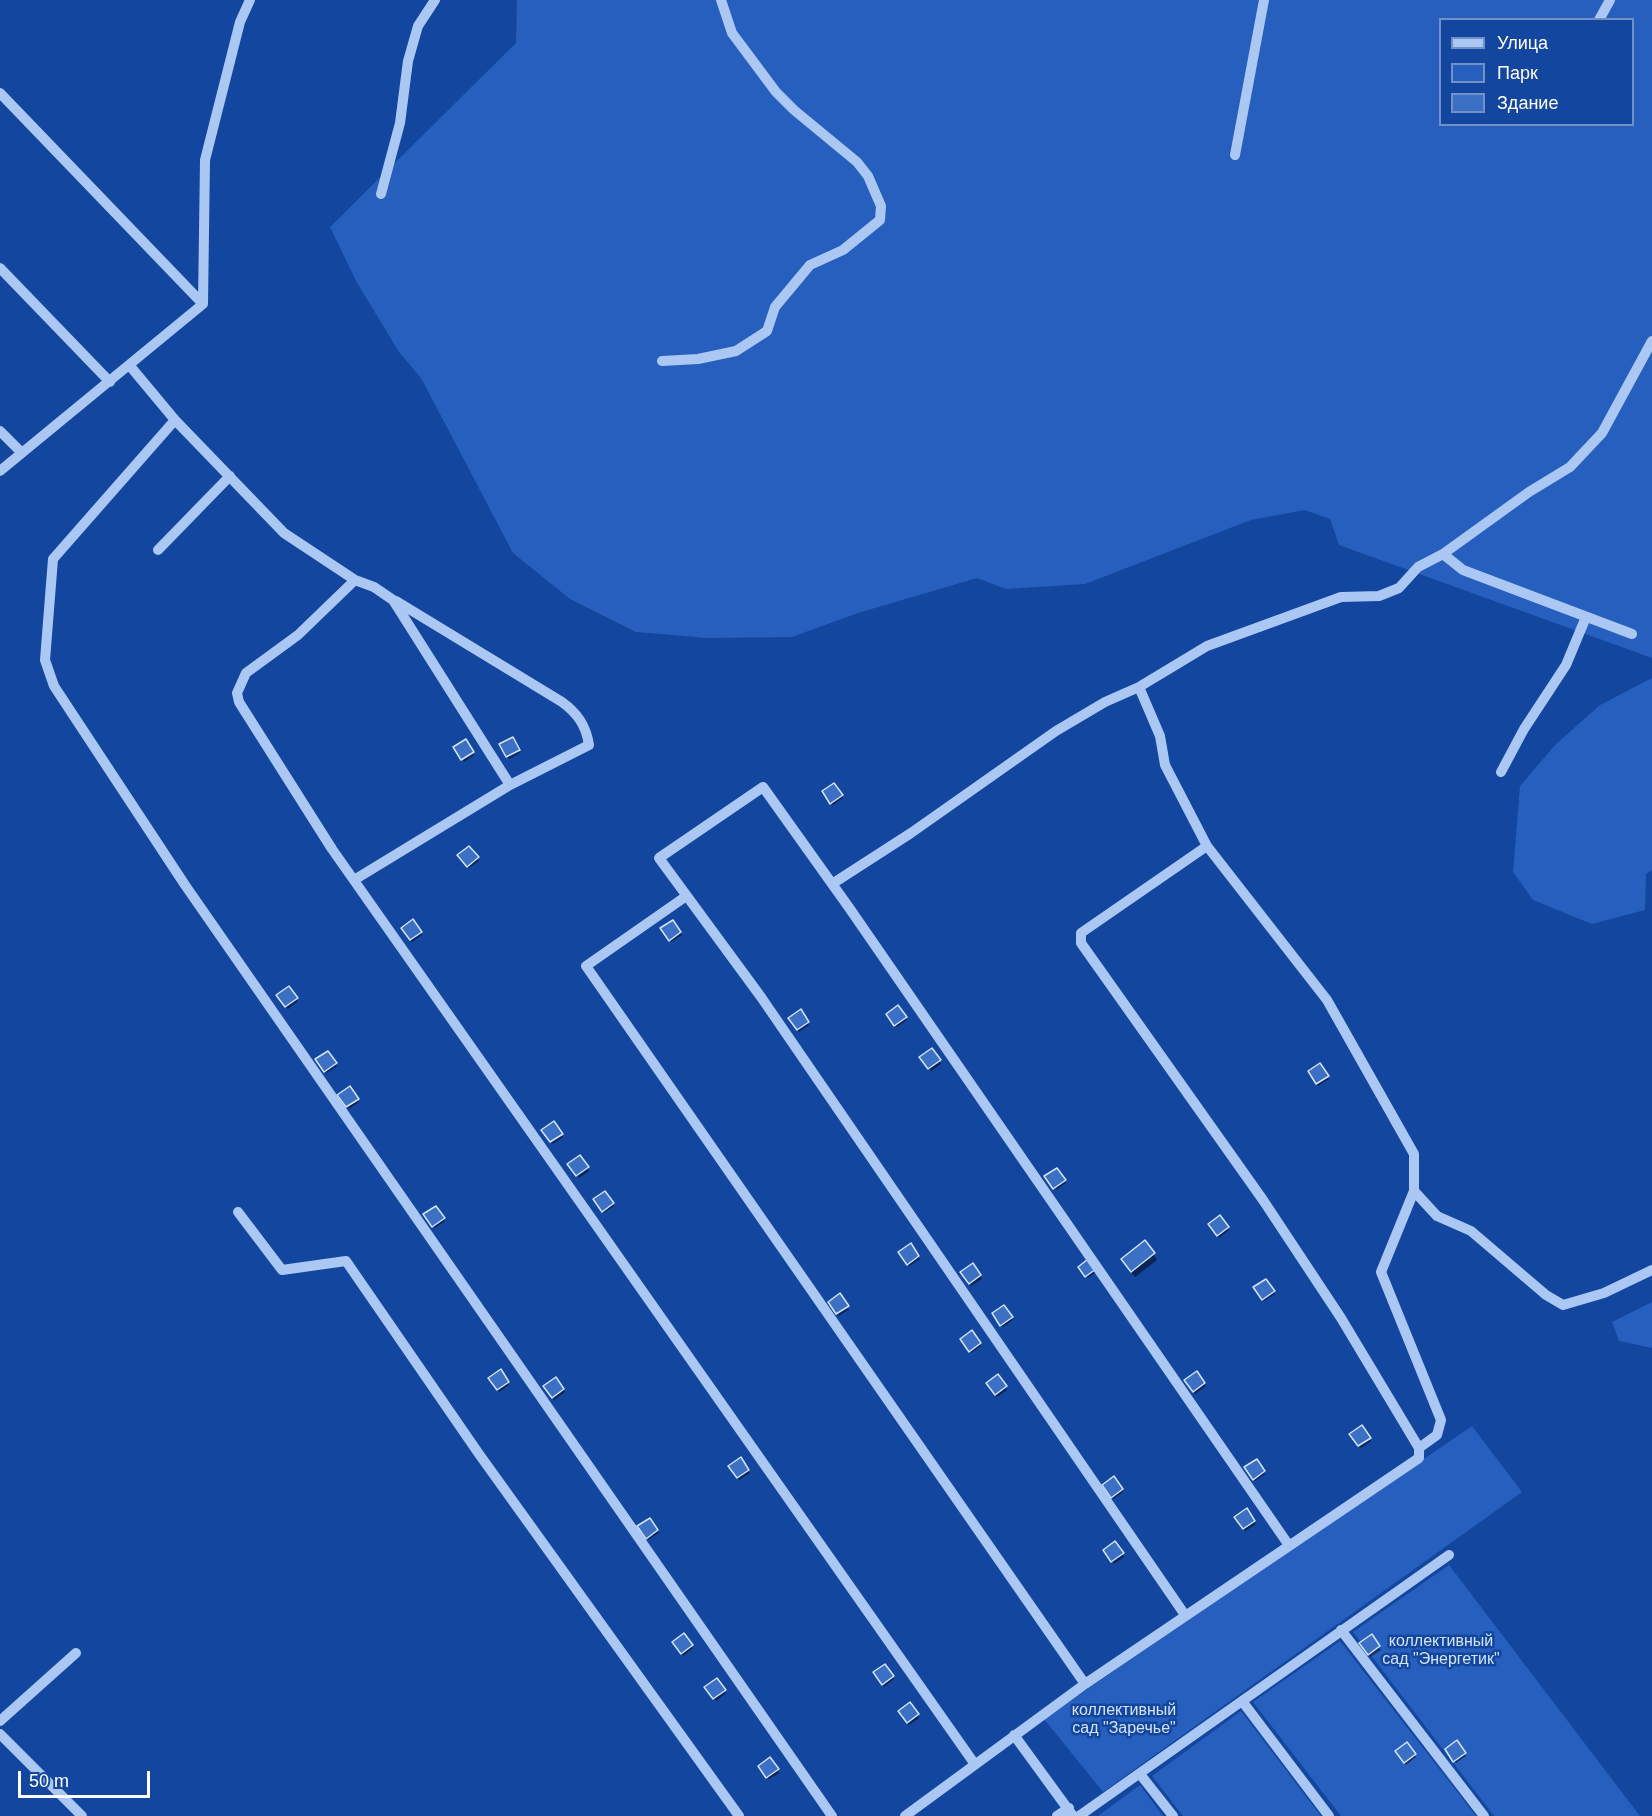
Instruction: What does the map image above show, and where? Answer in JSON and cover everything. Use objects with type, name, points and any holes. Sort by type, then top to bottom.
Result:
[{"type":"lane","points":[[0,471],[130,366],[202,304],[205,160],[240,22],[250,0]]},
{"type":"lane","points":[[381,194],[400,123],[408,62],[418,26],[435,0]]},
{"type":"lane","points":[[662,361],[698,359],[736,351],[767,332],[775,307],[810,265],[843,250],[880,220],[880,206],[863,169],[776,92],[732,33],[721,0]]},
{"type":"lane","points":[[1235,155],[1264,0]]},
{"type":"lane","points":[[1600,18],[1610,0]]},
{"type":"lane","points":[[0,93],[202,304]]},
{"type":"lane","points":[[0,268],[110,382]]},
{"type":"lane","points":[[832,884],[911,833],[1056,731],[1105,702],[1139,687],[1207,646],[1286,615],[1341,597],[1378,596],[1399,588],[1418,567],[1443,554],[1487,520],[1570,467],[1602,433],[1652,341]]},
{"type":"lane","points":[[130,366],[175,420],[284,533],[355,580],[374,587],[562,702],[572,710],[584,726],[589,745],[510,785],[354,880]]},
{"type":"lane","points":[[175,420],[53,559],[45,660],[54,686],[185,885],[832,1816]]},
{"type":"lane","points":[[0,431],[22,453]]},
{"type":"lane","points":[[158,550],[230,476]]},
{"type":"lane","points":[[1443,554],[1463,570],[1632,634]]},
{"type":"lane","points":[[355,580],[298,635],[246,674],[237,693],[246,712],[354,880],[974,1763]]},
{"type":"lane","points":[[393,600],[510,785]]},
{"type":"lane","points":[[1501,771],[1566,665],[1586,617]]},
{"type":"lane","points":[[1139,687],[1160,736],[1165,765],[1180,799],[1207,846],[1327,1000],[1414,1154],[1414,1191],[1382,1272],[1442,1420],[1437,1435],[1419,1448]]},
{"type":"lane","points":[[1185,1615],[768,1006],[658,858],[763,787],[1288,1544]]},
{"type":"lane","points":[[905,1816],[974,1763],[1085,1684],[1288,1544],[1419,1458],[1419,1448],[1341,1318],[1263,1200],[1081,943],[1081,933],[1207,846]]},
{"type":"lane","points":[[685,897],[586,966],[1085,1684]]},
{"type":"lane","points":[[1414,1191],[1437,1216],[1471,1231],[1546,1295],[1563,1305],[1604,1293],[1652,1270]]},
{"type":"lane","points":[[238,1212],[282,1270],[346,1261],[479,1454],[739,1816]]},
{"type":"lane","points":[[1079,1816],[1449,1555]]},
{"type":"lane","points":[[1341,1630],[1484,1816]]},
{"type":"lane","points":[[0,1721],[76,1653]]},
{"type":"lane","points":[[1242,1701],[1329,1816]]},
{"type":"lane","points":[[0,1734],[82,1816]]},
{"type":"lane","points":[[1014,1736],[1071,1812],[1057,1816]]},
{"type":"lane","points":[[1140,1774],[1173,1816]]},
{"type":"green space","points":[[517,0],[1652,0],[1652,658],[1339,545],[1330,519],[1305,510],[1251,520],[1085,584],[1006,589],[977,578],[858,613],[792,637],[708,638],[636,632],[570,599],[513,553],[421,378],[399,352],[356,281],[330,227],[516,43]]},
{"type":"green space","points":[[1652,678],[1652,870],[1646,874],[1645,910],[1592,924],[1533,900],[1513,872],[1520,786],[1556,744],[1600,705]]},
{"type":"green space","points":[[1652,1302],[1652,1348],[1619,1341],[1612,1322]]},
{"type":"green space","name":"коллективный сад \"Заречье\"","points":[[1472,1426],[1522,1492],[1103,1792],[1044,1719]]},
{"type":"green space","name":"коллективный сад \"Энергетик\"","points":[[1449,1565],[1640,1816],[1494,1816],[1353,1632]]},
{"type":"green space","name":"коллективный сад \"Энергетик\"","points":[[1340,1641],[1476,1816],[1341,1816],[1253,1702]]},
{"type":"green space","points":[[1241,1711],[1321,1816],[1183,1816],[1152,1776]]},
{"type":"green space","points":[[1140,1785],[1163,1816],[1098,1816]]},
{"type":"building","points":[[513,737],[520,750],[506,757],[499,744]]},
{"type":"building","points":[[466,739],[474,752],[461,760],[453,747]]},
{"type":"building","points":[[834,783],[843,795],[830,804],[822,791]]},
{"type":"building","points":[[469,846],[479,857],[467,867],[457,855]]},
{"type":"building","points":[[413,919],[422,932],[410,940],[401,928]]},
{"type":"building","points":[[673,920],[681,932],[669,941],[660,928]]},
{"type":"building","points":[[289,986],[298,998],[285,1007],[276,995]]},
{"type":"building","points":[[898,1005],[907,1017],[894,1026],[886,1014]]},
{"type":"building","points":[[801,1009],[809,1022],[797,1030],[788,1018]]},
{"type":"building","points":[[932,1048],[941,1060],[928,1069],[919,1057]]},
{"type":"building","points":[[328,1051],[337,1063],[324,1072],[315,1059]]},
{"type":"building","points":[[1320,1063],[1329,1076],[1316,1084],[1308,1071]]},
{"type":"building","points":[[350,1086],[359,1099],[346,1107],[337,1095]]},
{"type":"building","points":[[554,1121],[563,1134],[550,1142],[541,1130]]},
{"type":"building","points":[[580,1155],[589,1167],[576,1176],[567,1164]]},
{"type":"building","points":[[1057,1168],[1066,1180],[1053,1189],[1044,1176]]},
{"type":"building","points":[[605,1191],[614,1203],[602,1212],[593,1199]]},
{"type":"building","points":[[436,1206],[445,1218],[432,1227],[423,1214]]},
{"type":"building","points":[[1220,1215],[1229,1227],[1217,1236],[1208,1224]]},
{"type":"building","points":[[1145,1240],[1155,1253],[1131,1272],[1121,1259]]},
{"type":"building","points":[[911,1243],[919,1256],[907,1265],[898,1252]]},
{"type":"building","points":[[1088,1259],[1096,1269],[1085,1277],[1078,1267]]},
{"type":"building","points":[[973,1263],[981,1275],[969,1284],[960,1272]]},
{"type":"building","points":[[1266,1279],[1275,1291],[1262,1300],[1253,1287]]},
{"type":"building","points":[[840,1293],[849,1306],[836,1314],[828,1302]]},
{"type":"building","points":[[1004,1305],[1013,1317],[1000,1326],[992,1313]]},
{"type":"building","points":[[972,1330],[981,1343],[969,1352],[960,1339]]},
{"type":"building","points":[[501,1369],[509,1382],[497,1390],[488,1378]]},
{"type":"building","points":[[1197,1371],[1205,1383],[1193,1392],[1184,1380]]},
{"type":"building","points":[[998,1374],[1007,1386],[995,1395],[986,1383]]},
{"type":"building","points":[[556,1377],[564,1389],[552,1398],[543,1386]]},
{"type":"building","points":[[1362,1425],[1371,1438],[1358,1446],[1349,1434]]},
{"type":"building","points":[[741,1457],[749,1470],[737,1478],[728,1466]]},
{"type":"building","points":[[1257,1459],[1265,1471],[1253,1480],[1244,1467]]},
{"type":"building","points":[[1114,1476],[1123,1489],[1111,1498],[1102,1485]]},
{"type":"building","points":[[1247,1508],[1255,1521],[1243,1529],[1234,1517]]},
{"type":"building","points":[[650,1518],[658,1530],[646,1539],[637,1526]]},
{"type":"building","points":[[1115,1541],[1124,1553],[1111,1562],[1103,1550]]},
{"type":"building","points":[[684,1633],[693,1645],[681,1654],[672,1642]]},
{"type":"building","points":[[1372,1634],[1380,1646],[1368,1655],[1359,1643]]},
{"type":"building","points":[[885,1664],[894,1676],[882,1685],[873,1672]]},
{"type":"building","points":[[717,1678],[726,1690],[713,1699],[704,1687]]},
{"type":"building","points":[[910,1702],[919,1714],[907,1723],[898,1711]]},
{"type":"building","points":[[1457,1740],[1466,1753],[1453,1762],[1445,1749]]},
{"type":"building","points":[[1407,1742],[1416,1754],[1404,1763],[1395,1751]]},
{"type":"building","points":[[770,1757],[779,1769],[766,1778],[758,1766]]}]
